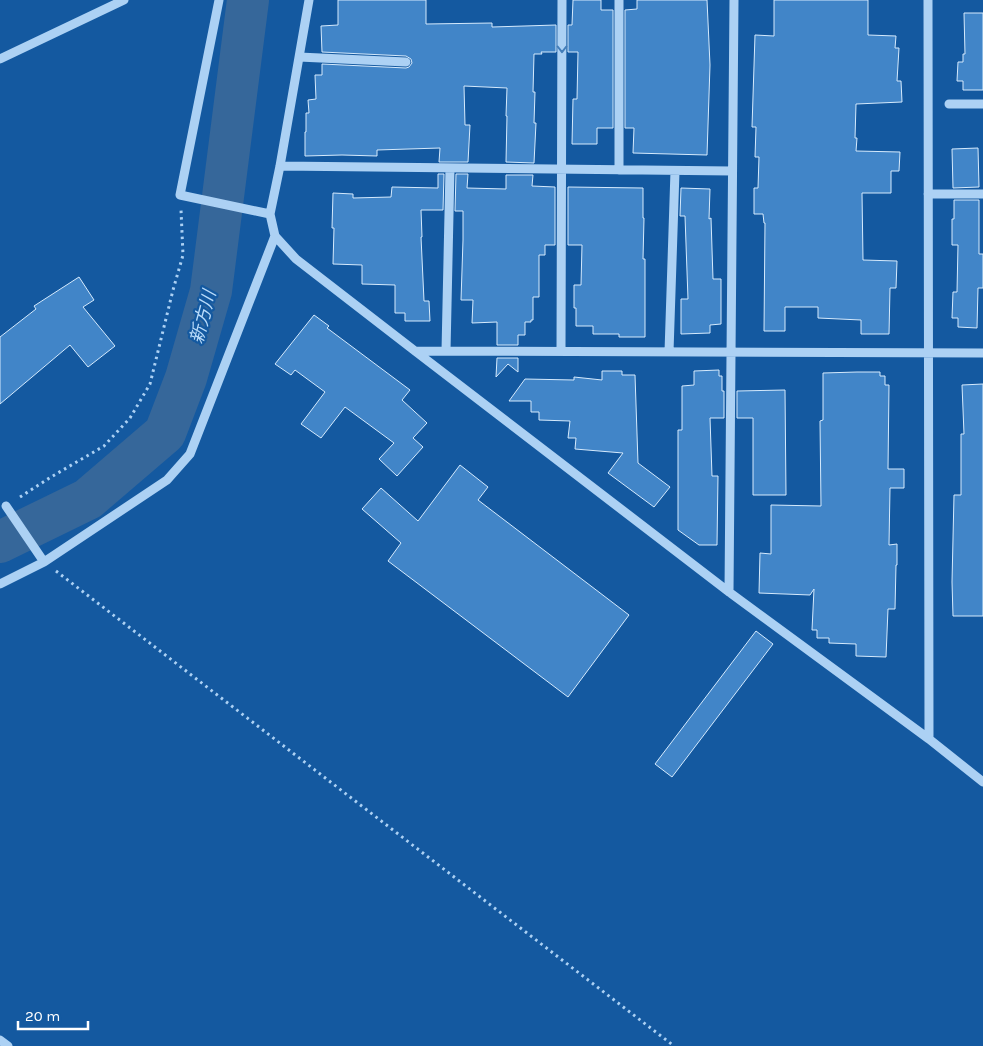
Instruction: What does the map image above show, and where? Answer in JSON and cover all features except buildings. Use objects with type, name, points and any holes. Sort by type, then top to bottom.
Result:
[{"type":"street","points":[[0,59],[124,0]]},
{"type":"street","points":[[220,0],[180,195],[270,214]]},
{"type":"street","points":[[309,0],[270,214],[275,236],[296,259],[415,351],[729,592],[929,739],[983,782]]},
{"type":"street","points":[[561,351],[562,0]]},
{"type":"street","points":[[619,0],[619,170]]},
{"type":"street","points":[[729,592],[734,0]]},
{"type":"street","points":[[928,0],[929,739]]},
{"type":"street","points":[[299,57],[406,62]]},
{"type":"street","points":[[949,104],[983,104]]},
{"type":"street","points":[[280,166],[732,171]]},
{"type":"street","points":[[446,351],[450,168]]},
{"type":"street","points":[[669,352],[675,171]]},
{"type":"street","points":[[928,194],[983,194]]},
{"type":"street","points":[[0,584],[44,562],[167,480],[190,454],[275,236]]},
{"type":"street","points":[[415,351],[983,353]]},
{"type":"street","points":[[6,506],[44,562]]},
{"type":"street","points":[[0,1040],[8,1046]]},
{"type":"path","points":[[6,506],[104,446],[130,418],[150,384],[183,254],[180,195]]},
{"type":"path","points":[[44,562],[674,1046]]},
{"type":"waterway","name":"新方川","points":[[0,542],[88,499],[165,433],[186,378],[211,291],[248,0]]}]
